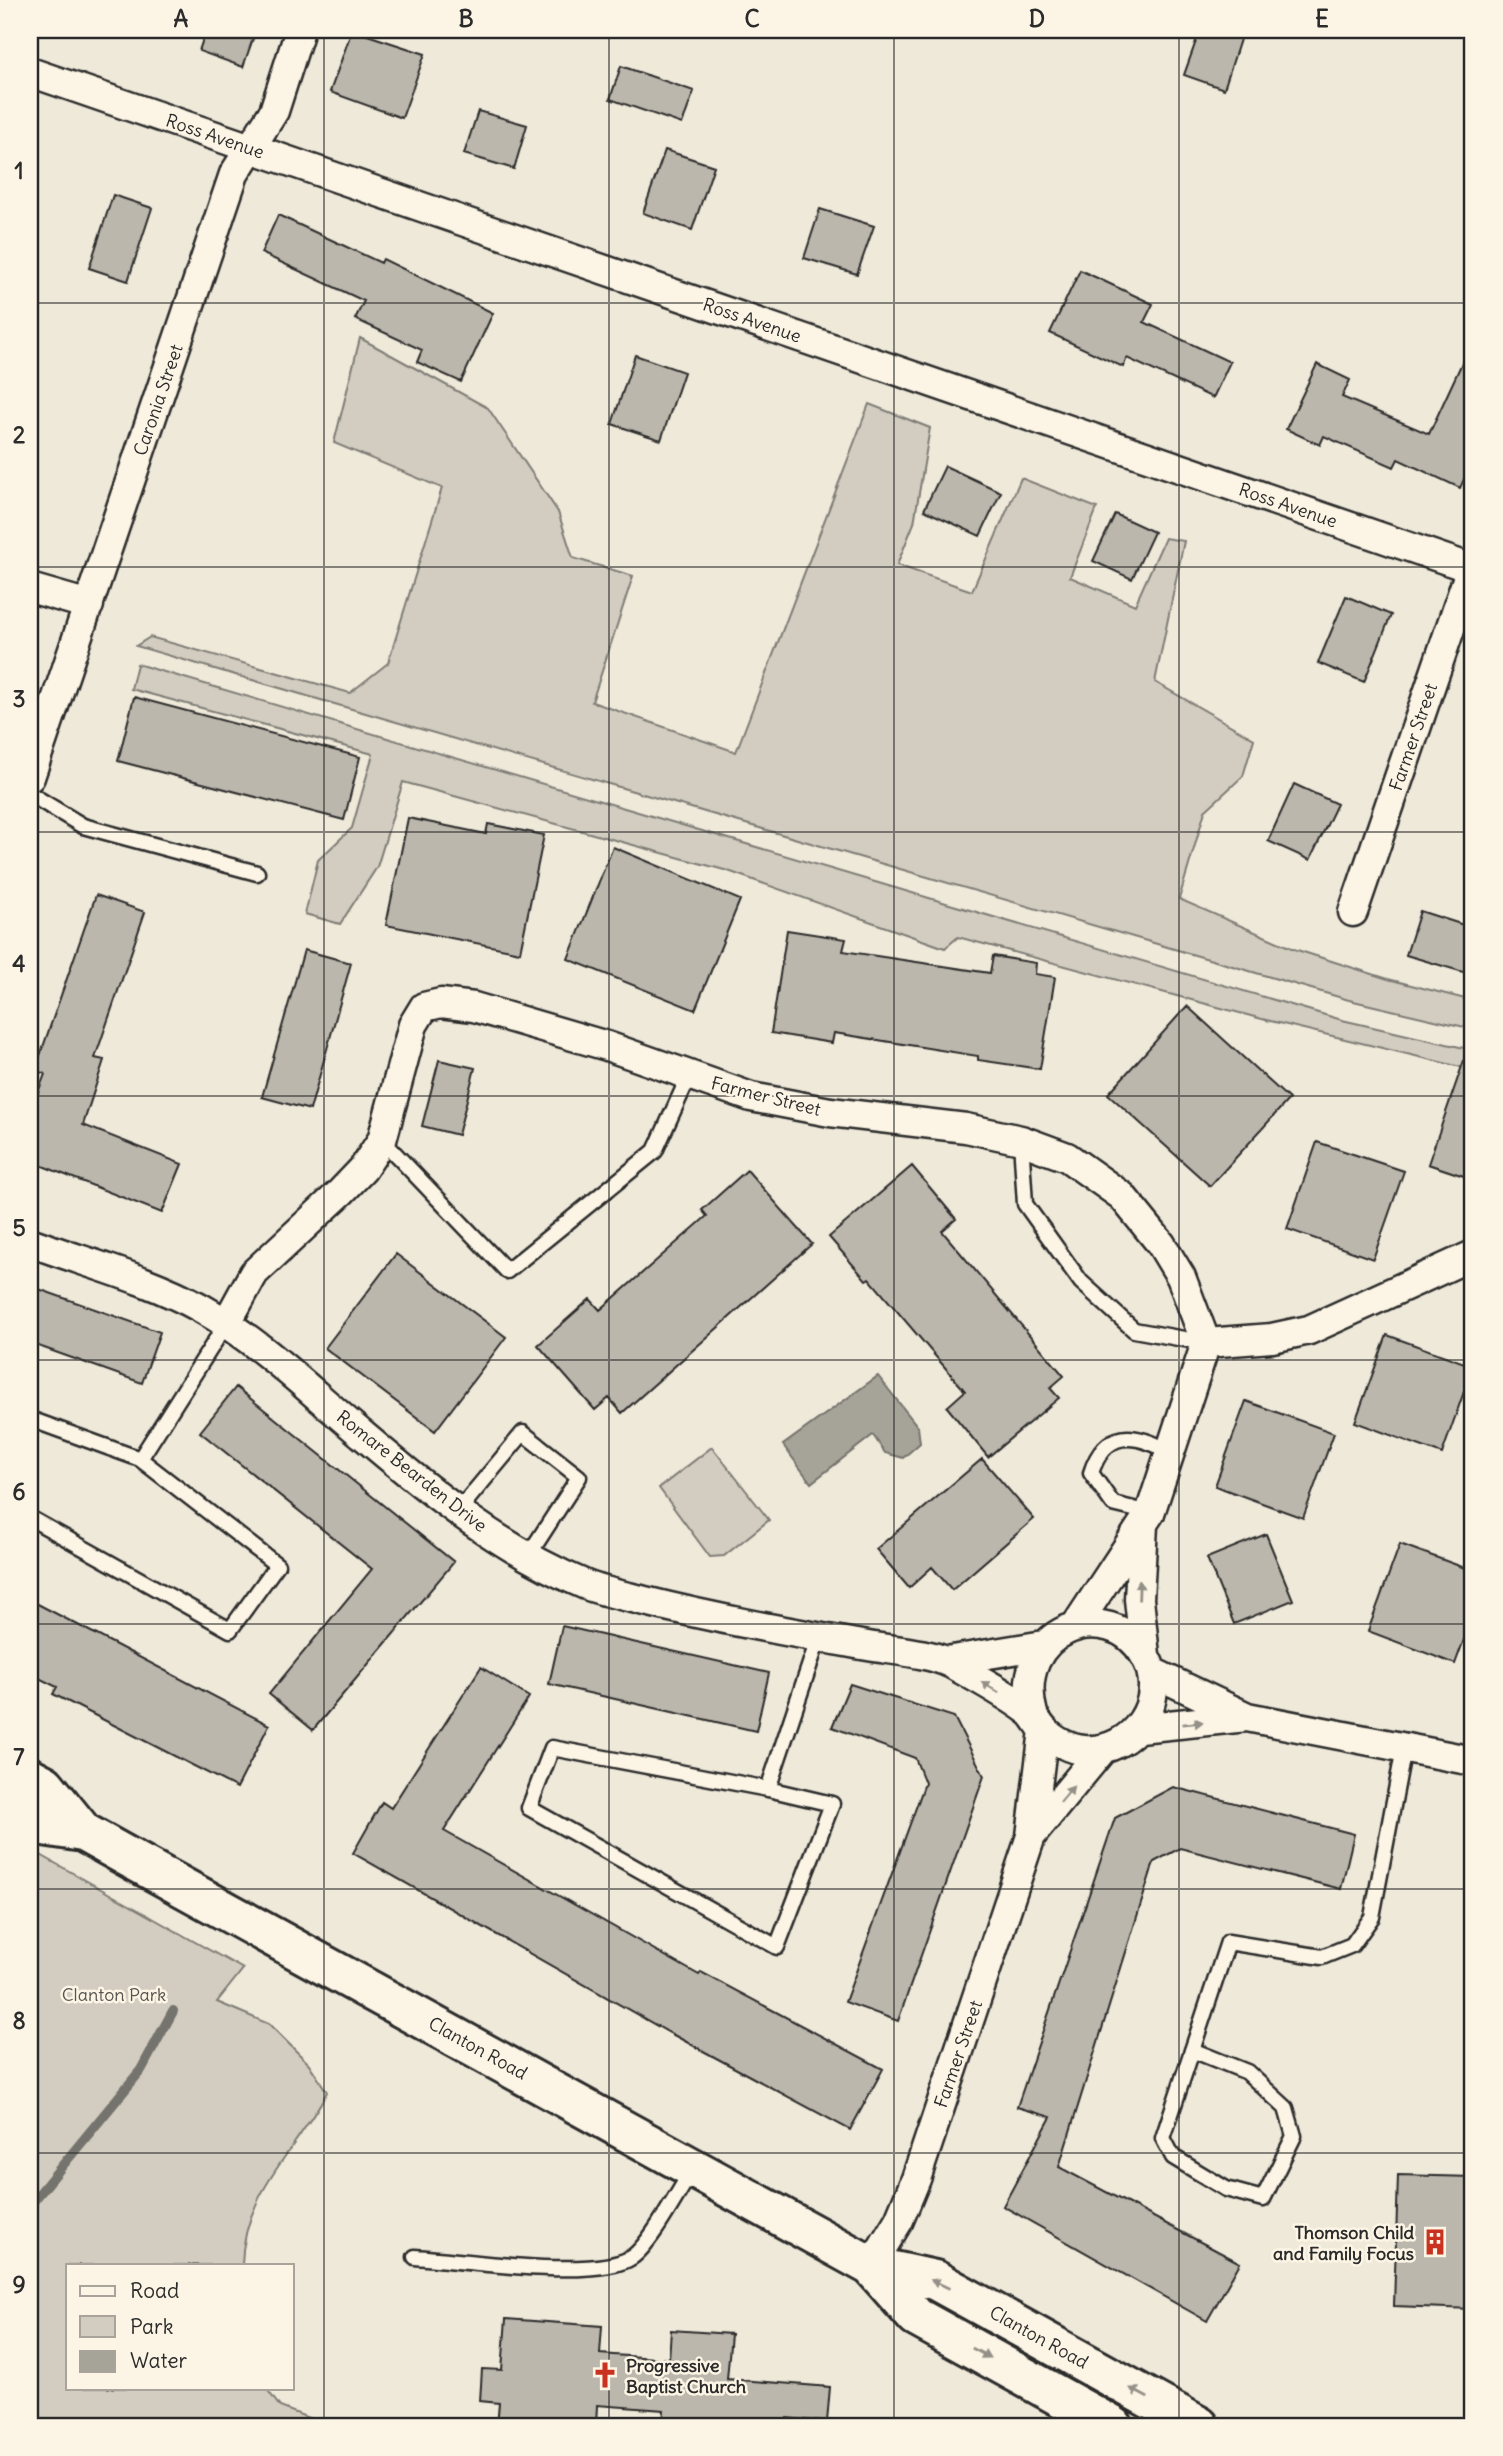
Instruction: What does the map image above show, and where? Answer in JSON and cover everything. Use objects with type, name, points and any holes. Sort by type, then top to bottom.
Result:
[{"type":"main road","name":"Clanton Road","points":[[30,1777],[45,1785],[83,1832]]},
{"type":"main road","name":"Clanton Road","points":[[30,1824],[83,1832],[871,2266],[935,2280],[1199,2426]]},
{"type":"main road","name":"Clanton Road","points":[[871,2266],[916,2317],[1113,2426]]},
{"type":"street","name":"Caronia Street","points":[[30,777],[234,174],[274,111],[300,30]]},
{"type":"street","name":"Ross Avenue","points":[[30,72],[1473,566]]},
{"type":"street","name":"Farmer Street","points":[[1353,912],[1473,566]]},
{"type":"street","points":[[30,588],[89,605]]},
{"type":"street","name":"Farmer Street","points":[[226,1324],[254,1273],[363,1169],[382,1140],[414,1025],[424,1007],[441,1003],[474,1007],[607,1046],[751,1097],[830,1112],[967,1128],[1021,1140],[1067,1157],[1094,1173],[1122,1196],[1161,1244],[1181,1277],[1206,1343]]},
{"type":"street","name":"Romare Bearden Drive","points":[[30,1242],[169,1293],[226,1324],[458,1511],[528,1556],[590,1587],[727,1622],[946,1661],[1044,1645]]},
{"type":"street","points":[[1075,1627],[1146,1519],[1206,1343],[1272,1338],[1309,1330],[1473,1255]]},
{"type":"street","points":[[1146,1519],[1139,1598],[1148,1664],[1154,1692],[1149,1712],[1139,1728],[1122,1742],[1102,1750],[1070,1747],[1039,1722],[1028,1678],[1034,1661],[1044,1645],[1058,1634],[1075,1627],[1095,1625],[1115,1629],[1132,1640],[1148,1664],[1247,1717]]},
{"type":"street","name":"Romare Bearden Drive","points":[[946,1661],[1039,1722]]},
{"type":"street","points":[[1139,1728],[1247,1717],[1473,1761]]},
{"type":"street","name":"Farmer Street","points":[[871,2266],[899,2220],[916,2179],[1031,1836],[1039,1722]]},
{"type":"street","name":"Farmer Street","points":[[1031,1836],[1102,1750]]},
{"type":"lane","points":[[30,794],[83,826],[257,873]]},
{"type":"lane","points":[[382,1140],[507,1271],[654,1151],[689,1076]]},
{"type":"lane","points":[[1021,1140],[1025,1204],[1081,1282],[1134,1330],[1206,1343]]},
{"type":"lane","points":[[140,1460],[226,1324]]},
{"type":"lane","points":[[30,1419],[140,1460],[278,1565],[230,1630],[30,1518]]},
{"type":"lane","points":[[458,1511],[523,1433],[579,1477],[528,1556]]},
{"type":"lane","points":[[1146,1519],[1113,1504],[1091,1474],[1097,1455],[1115,1440],[1135,1437],[1170,1452]]},
{"type":"lane","points":[[768,1788],[819,1637]]},
{"type":"lane","points":[[552,1748],[768,1788],[832,1804],[777,1947],[529,1808],[552,1748]]},
{"type":"lane","points":[[1192,2050],[1247,2072],[1286,2108],[1294,2136],[1263,2199],[1226,2189],[1173,2157],[1163,2138],[1192,2050],[1228,1942],[1322,1957],[1352,1945],[1372,1917],[1404,1748]]},
{"type":"lane","points":[[415,2257],[572,2268],[615,2266],[634,2256],[694,2168]]},
{"type":"green space","points":[[360,338],[488,408],[558,512],[573,558],[633,576],[592,702],[736,752],[869,404],[930,428],[914,523],[897,565],[972,591],[1021,478],[1097,508],[1070,577],[1135,605],[1165,538],[1184,541],[1155,682],[1254,739],[1243,776],[1205,811],[1179,899],[1294,949],[1388,979],[1473,1001],[1473,1029],[1349,1000],[136,646],[150,637],[350,693],[388,663],[442,488],[334,443]]},
{"type":"green space","points":[[137,664],[1342,1020],[1473,1050],[1473,1070],[1262,1019],[958,937],[945,948],[728,871],[403,782],[377,867],[340,924],[305,914],[318,860],[352,828],[373,754],[131,689]]},
{"type":"green space","points":[[712,1447],[769,1520],[724,1556],[710,1557],[659,1488]]},
{"type":"green space","name":"Clanton Park","points":[[30,1849],[243,1969],[217,2002],[269,2024],[309,2064],[327,2092],[261,2194],[251,2216],[242,2264],[66,2264],[66,2390],[267,2390],[280,2407],[329,2426],[30,2426]]},
{"type":"water","points":[[878,1376],[918,1427],[920,1443],[903,1458],[885,1453],[873,1435],[811,1483],[783,1445]]},
{"type":"building","points":[[206,30],[256,30],[243,67],[199,51]]},
{"type":"building","points":[[352,30],[425,54],[402,118],[330,92]]},
{"type":"building","points":[[1200,30],[1243,30],[1224,89],[1184,75]]},
{"type":"building","points":[[621,66],[694,91],[682,124],[610,99]]},
{"type":"building","points":[[478,111],[527,125],[514,169],[464,154]]},
{"type":"building","points":[[665,150],[714,166],[692,230],[643,213]]},
{"type":"building","points":[[113,195],[152,208],[128,281],[89,268]]},
{"type":"building","points":[[820,209],[874,226],[857,274],[804,258]]},
{"type":"building","points":[[278,215],[381,263],[383,259],[493,313],[461,382],[417,362],[422,350],[355,319],[364,301],[261,253]]},
{"type":"building","points":[[1080,270],[1153,304],[1144,322],[1230,362],[1213,398],[1127,358],[1123,367],[1050,333]]},
{"type":"building","points":[[1473,339],[1473,460],[1460,488],[1398,459],[1394,467],[1324,436],[1320,445],[1286,429],[1317,364],[1350,380],[1342,397],[1429,434]]},
{"type":"building","points":[[635,355],[684,372],[661,440],[612,424]]},
{"type":"building","points":[[945,466],[1001,492],[980,536],[924,510]]},
{"type":"building","points":[[1115,514],[1154,532],[1132,579],[1093,561]]},
{"type":"building","points":[[1346,596],[1391,615],[1364,682],[1318,663]]},
{"type":"building","points":[[134,697],[360,757],[344,820],[118,761]]},
{"type":"building","points":[[1294,784],[1337,804],[1310,860],[1268,841]]},
{"type":"building","points":[[408,818],[486,834],[488,824],[544,835],[520,952],[386,925]]},
{"type":"building","points":[[613,847],[740,900],[695,1010],[568,959]]},
{"type":"building","points":[[96,895],[145,912],[95,1058],[104,1060],[83,1125],[182,1164],[162,1213],[30,1161],[30,1113],[45,1074],[35,1070]]},
{"type":"building","points":[[1420,911],[1473,928],[1473,975],[1406,955]]},
{"type":"building","points":[[787,930],[846,939],[843,951],[990,973],[993,956],[1036,963],[1035,974],[1055,977],[1040,1069],[978,1060],[978,1056],[834,1033],[832,1043],[771,1033]]},
{"type":"building","points":[[304,950],[351,963],[310,1110],[262,1097]]},
{"type":"building","points":[[1187,1006],[1289,1099],[1210,1186],[1108,1094]]},
{"type":"building","points":[[1469,1046],[1473,1047],[1473,1179],[1428,1164]]},
{"type":"building","points":[[439,1060],[475,1068],[458,1135],[422,1126]]},
{"type":"building","points":[[1317,1142],[1404,1171],[1373,1259],[1287,1229]]},
{"type":"building","points":[[912,1166],[956,1219],[942,1231],[1064,1376],[1050,1388],[1059,1398],[988,1457],[947,1407],[965,1391],[869,1278],[866,1280],[829,1237]]},
{"type":"building","points":[[747,1170],[812,1244],[622,1413],[609,1398],[595,1410],[538,1345],[590,1299],[600,1310],[707,1216],[702,1210]]},
{"type":"building","points":[[396,1254],[506,1337],[435,1431],[325,1348]]},
{"type":"building","points":[[30,1286],[160,1332],[142,1383],[30,1343]]},
{"type":"building","points":[[1387,1335],[1473,1366],[1442,1454],[1355,1422]]},
{"type":"building","points":[[236,1387],[454,1562],[313,1730],[269,1694],[372,1569],[200,1432]]},
{"type":"building","points":[[1246,1401],[1334,1433],[1303,1518],[1215,1486]]},
{"type":"building","points":[[982,1459],[1034,1519],[952,1590],[932,1567],[909,1588],[876,1549]]},
{"type":"building","points":[[1266,1534],[1293,1600],[1234,1624],[1207,1558]]},
{"type":"building","points":[[1400,1544],[1473,1571],[1473,1615],[1455,1664],[1368,1631]]},
{"type":"building","points":[[30,1600],[269,1725],[237,1788],[53,1694],[57,1687],[31,1674],[30,1676]]},
{"type":"building","points":[[562,1626],[769,1673],[756,1731],[549,1684]]},
{"type":"building","points":[[481,1667],[529,1697],[444,1831],[699,1975],[701,1972],[883,2069],[850,2130],[668,2032],[353,1853],[382,1802],[391,1808]]},
{"type":"building","points":[[850,1684],[954,1717],[984,1776],[898,2021],[845,2002],[925,1783],[915,1758],[832,1727]]},
{"type":"building","points":[[1173,1787],[1354,1834],[1341,1889],[1180,1848],[1154,1862],[1059,2167],[1240,2263],[1207,2321],[1003,2206],[1051,2117],[1017,2107],[1115,1818]]},
{"type":"building","name":"Thomson Child and Family Focus","points":[[1398,2175],[1473,2177],[1473,2309],[1394,2306]]},
{"type":"building","name":"Progressive Baptist Church","points":[[506,2319],[602,2326],[600,2354],[669,2359],[671,2330],[731,2334],[727,2379],[830,2387],[827,2422],[787,2418],[786,2426],[663,2426],[664,2410],[597,2405],[596,2426],[497,2426],[499,2403],[480,2401],[482,2369],[502,2370]]},
{"type":"waterway","points":[[30,2205],[141,2070],[173,2011]]},
{"type":"place","name":"Thomson Child and Family Focus","points":[[1435,2242]]},
{"type":"place","name":"Progressive Baptist Church","points":[[605,2375]]}]
